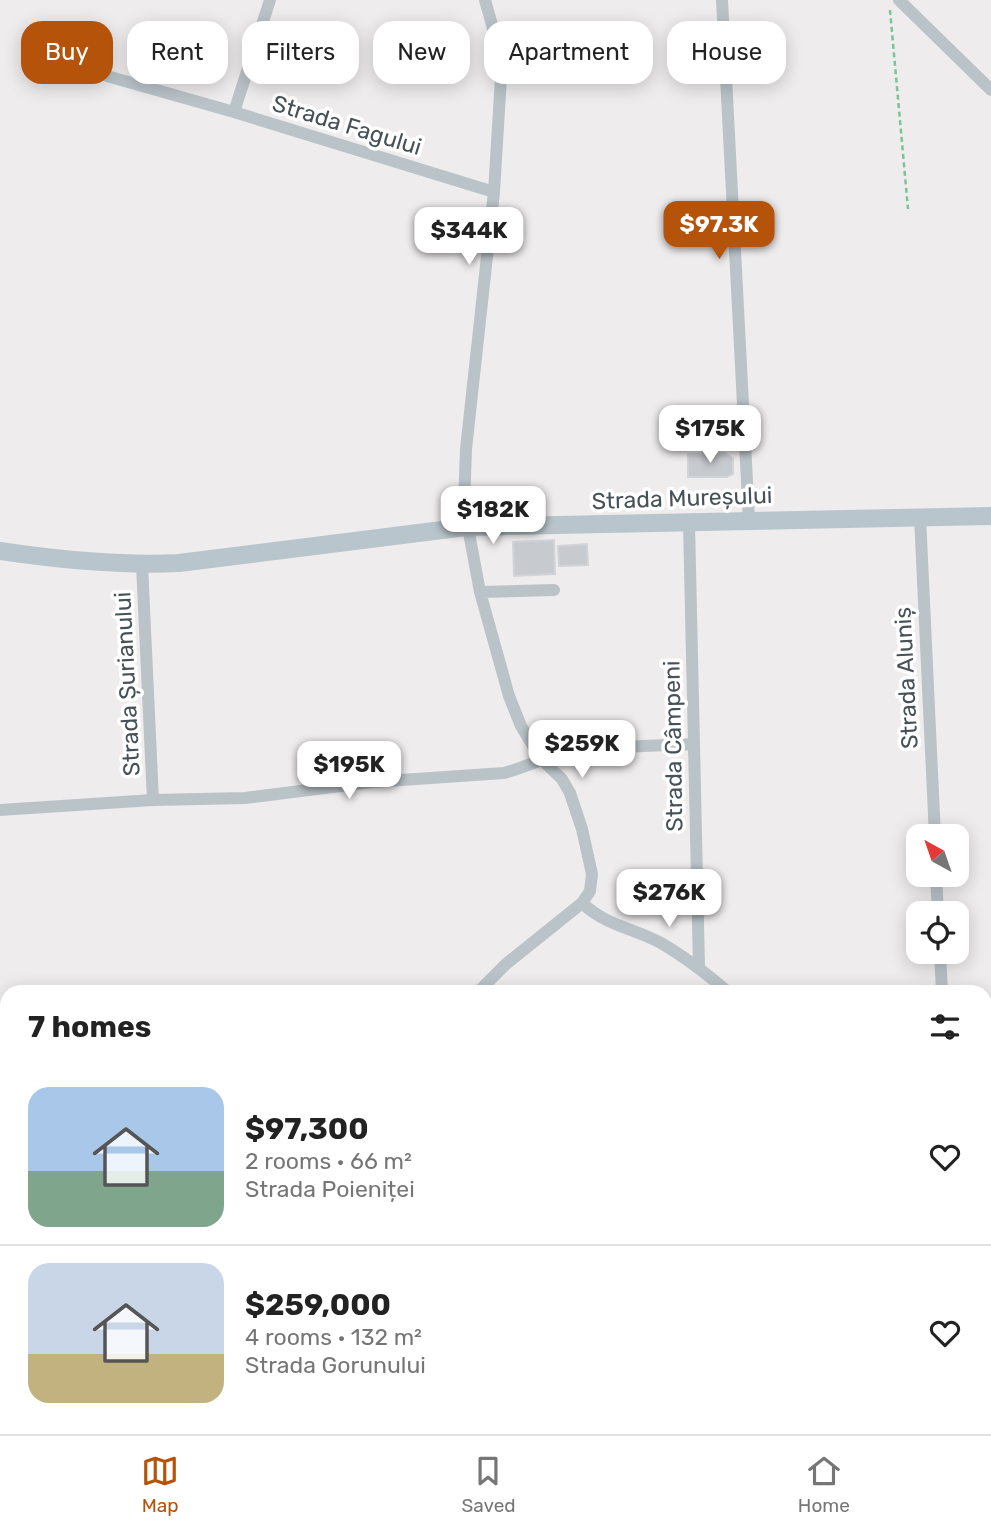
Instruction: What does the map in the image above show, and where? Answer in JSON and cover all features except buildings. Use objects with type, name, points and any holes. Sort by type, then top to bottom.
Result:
[{"type":"street","points":[[233,112],[270,0]]},
{"type":"street","points":[[485,0],[499,51],[501,77],[494,192],[467,449],[464,488],[466,527],[480,592],[509,696],[521,726],[541,759],[562,779],[570,793],[582,829],[592,874],[590,891],[582,903],[506,964],[485,985]]},
{"type":"street","points":[[722,0],[749,520]]},
{"type":"street","points":[[898,0],[991,90]]},
{"type":"street","name":"Strada Fagului","points":[[113,78],[494,192]]},
{"type":"street","name":"Strada Mureșului","points":[[0,551],[95,563],[142,565],[179,563],[466,527],[991,516]]},
{"type":"street","name":"Strada Aluniș","points":[[920,517],[934,824]]},
{"type":"street","name":"Strada Câmpeni","points":[[689,523],[699,967]]},
{"type":"street","name":"Strada Șurianului","points":[[142,565],[153,800]]},
{"type":"street","points":[[480,592],[554,590]]},
{"type":"street","name":"Strada Șurianului","points":[[0,810],[153,800],[245,798],[372,782],[504,773],[541,759],[571,752],[694,744]]},
{"type":"street","points":[[582,903],[596,916],[659,942],[699,967],[720,985]]},
{"type":"street","points":[[941,964],[942,985]]},
{"type":"path","points":[[890,0],[908,209]]}]
